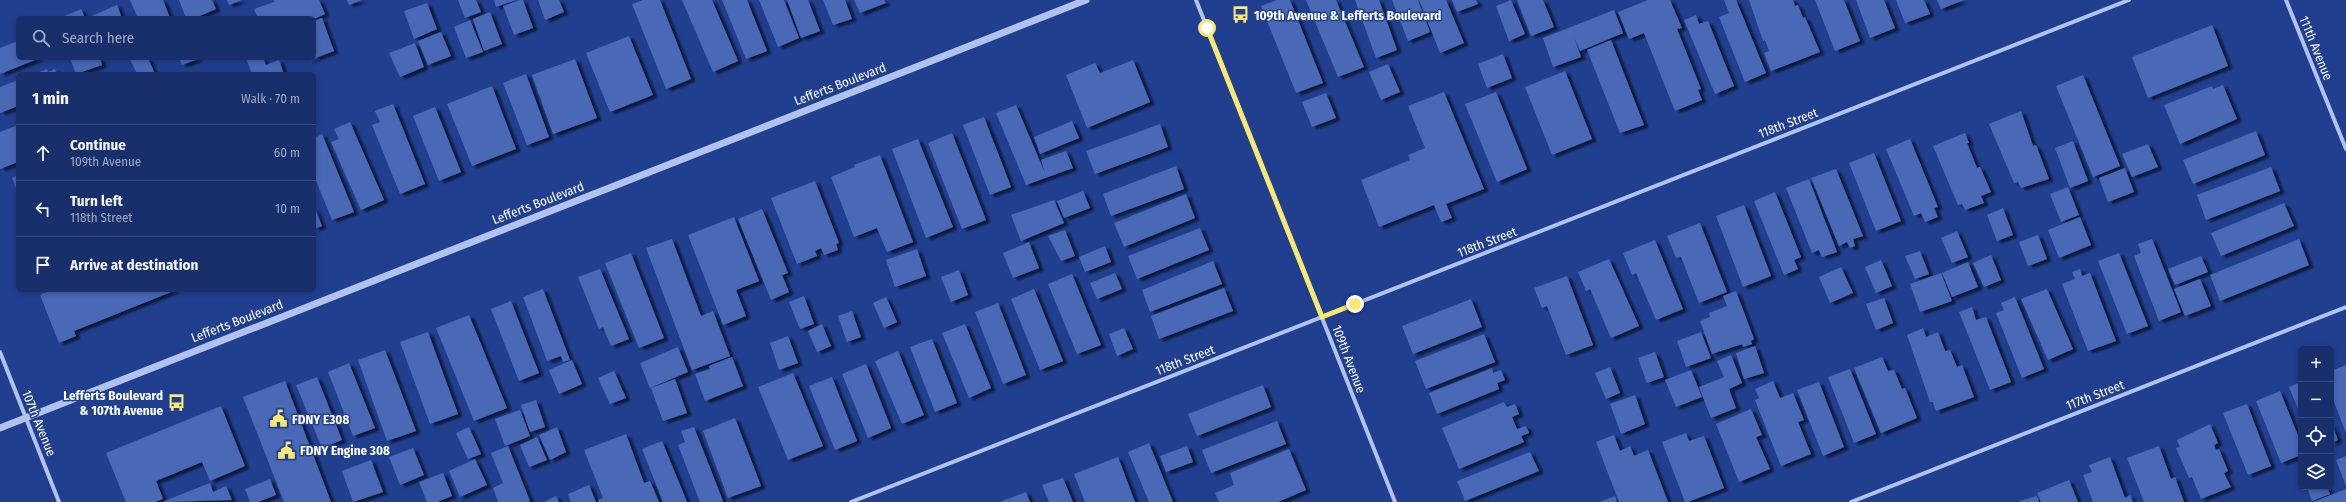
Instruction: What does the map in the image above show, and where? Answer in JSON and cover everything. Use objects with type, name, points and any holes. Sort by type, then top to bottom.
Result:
[{"type":"street","name":"Lefferts Boulevard","points":[[0,428],[1086,0]]},
{"type":"street","name":"109th Avenue","points":[[1196,0],[1395,502]]},
{"type":"street","name":"118th Street","points":[[851,502],[2129,0]]},
{"type":"street","name":"111th Avenue","points":[[2286,0],[2346,149]]},
{"type":"street","name":"117th Street","points":[[1851,502],[2346,307]]},
{"type":"street","name":"107th Avenue","points":[[0,352],[59,502]]},
{"type":"building","points":[[130,0],[163,0],[169,16],[137,16]]},
{"type":"building","points":[[179,0],[212,0],[216,9],[200,16],[185,16]]},
{"type":"building","points":[[227,0],[242,0],[229,5]]},
{"type":"building","points":[[274,0],[319,0],[325,14],[316,18],[316,16],[257,16],[254,9],[274,2]]},
{"type":"building","points":[[347,0],[362,0],[349,5]]},
{"type":"building","points":[[458,0],[476,0],[481,12],[465,18]]},
{"type":"building","points":[[494,0],[516,0],[496,7]]},
{"type":"building","points":[[523,0],[533,28],[514,35],[503,6]]},
{"type":"building","points":[[538,0],[559,0],[564,12],[545,20]]},
{"type":"building","points":[[643,0],[660,0],[691,79],[666,89],[632,4]]},
{"type":"building","points":[[682,0],[712,0],[738,61],[713,72]]},
{"type":"building","points":[[722,0],[747,0],[767,51],[746,59]]},
{"type":"building","points":[[759,0],[784,0],[799,38],[778,47]]},
{"type":"building","points":[[787,0],[808,0],[820,31],[801,38]]},
{"type":"building","points":[[823,0],[845,0],[852,19],[833,25]]},
{"type":"building","points":[[854,0],[884,0],[886,3],[860,13]]},
{"type":"building","points":[[1277,0],[1290,0],[1323,83],[1296,93],[1261,6]]},
{"type":"building","points":[[1306,0],[1336,0],[1364,67],[1338,77]]},
{"type":"building","points":[[1355,0],[1379,0],[1397,50],[1376,58]]},
{"type":"building","points":[[1392,0],[1418,0],[1430,32],[1408,41]]},
{"type":"building","points":[[1419,0],[1446,0],[1464,43],[1440,53]]},
{"type":"building","points":[[1452,0],[1476,0],[1478,4],[1457,12]]},
{"type":"building","points":[[1511,0],[1525,34],[1509,41],[1496,6]]},
{"type":"building","points":[[1517,0],[1543,0],[1554,27],[1531,36]]},
{"type":"building","points":[[1648,0],[1670,0],[1682,28],[1677,29],[1701,89],[1698,90],[1702,100],[1675,111],[1644,33],[1629,39],[1618,12]]},
{"type":"building","points":[[1724,0],[1736,0],[1766,73],[1745,82],[1719,17],[1729,13]]},
{"type":"building","points":[[1749,0],[1793,0],[1795,6],[1798,5],[1803,18],[1805,17],[1820,52],[1771,71],[1764,53],[1769,51],[1765,40],[1763,41]]},
{"type":"building","points":[[1815,0],[1844,0],[1860,41],[1835,51]]},
{"type":"building","points":[[1856,0],[1884,0],[1895,28],[1870,38]]},
{"type":"building","points":[[1896,0],[1924,0],[1930,14],[1905,23]]},
{"type":"building","points":[[1937,0],[1964,0],[1941,9]]},
{"type":"building","points":[[427,3],[437,29],[414,39],[404,11]]},
{"type":"building","points":[[117,5],[121,16],[91,16]]},
{"type":"building","points":[[81,9],[84,16],[65,16]]},
{"type":"building","points":[[1614,10],[1623,33],[1580,51],[1574,37],[1581,57],[1553,67],[1543,38]]},
{"type":"building","points":[[490,12],[502,44],[484,51],[473,19]]},
{"type":"building","points":[[1696,15],[1699,24],[1708,21],[1734,86],[1715,94],[1684,20]]},
{"type":"building","points":[[322,18],[334,51],[316,58],[316,20]]},
{"type":"building","points":[[470,20],[483,52],[466,58],[454,27]]},
{"type":"building","points":[[2212,25],[2228,66],[2148,98],[2132,57]]},
{"type":"building","points":[[441,32],[451,56],[428,65],[418,41]]},
{"type":"building","points":[[629,36],[653,95],[610,112],[586,53]]},
{"type":"building","points":[[1611,40],[1644,125],[1620,133],[1587,50]]},
{"type":"building","points":[[16,42],[16,60],[35,60],[0,74],[0,48]]},
{"type":"building","points":[[415,43],[424,67],[400,77],[389,53]]},
{"type":"building","points":[[1503,54],[1512,78],[1487,88],[1478,64]]},
{"type":"building","points":[[575,59],[597,118],[553,134],[532,75]]},
{"type":"building","points":[[71,60],[101,60],[102,65],[82,72],[75,72]]},
{"type":"building","points":[[130,60],[149,60],[154,72],[136,72]]},
{"type":"building","points":[[180,60],[195,60],[182,65]]},
{"type":"building","points":[[247,60],[264,60],[266,65],[279,60],[283,72],[251,72]]},
{"type":"building","points":[[1133,60],[1150,102],[1087,128],[1066,75],[1095,63],[1100,73]]},
{"type":"building","points":[[1388,64],[1400,92],[1381,100],[1369,72]]},
{"type":"building","points":[[47,69],[48,72],[39,72]]},
{"type":"building","points":[[55,69],[56,72],[48,72]]},
{"type":"building","points":[[1565,71],[1592,139],[1552,155],[1525,87]]},
{"type":"building","points":[[526,74],[549,137],[527,145],[503,83]]},
{"type":"building","points":[[2083,75],[2120,166],[2093,177],[2056,86]]},
{"type":"building","points":[[16,81],[16,107],[0,113],[0,87]]},
{"type":"building","points":[[2223,85],[2237,119],[2180,144],[2164,105],[2212,86],[2213,89]]},
{"type":"building","points":[[492,86],[516,149],[472,166],[447,104]]},
{"type":"building","points":[[1444,92],[1484,189],[1446,204],[1452,218],[1441,222],[1434,205],[1379,227],[1361,180],[1410,160],[1408,155],[1425,148],[1408,106]]},
{"type":"building","points":[[1496,92],[1527,169],[1497,182],[1465,104]]},
{"type":"building","points":[[1326,93],[1336,118],[1312,127],[1302,102]]},
{"type":"building","points":[[393,104],[425,184],[400,194],[372,125],[380,122],[375,111]]},
{"type":"building","points":[[1016,105],[1045,173],[1041,160],[1066,151],[1073,168],[1026,185],[996,113]]},
{"type":"building","points":[[435,107],[461,172],[439,181],[413,116]]},
{"type":"building","points":[[2021,111],[2033,146],[2036,145],[2049,179],[2021,188],[2018,182],[2014,183],[1989,124]]},
{"type":"building","points":[[984,117],[1011,187],[990,195],[963,125]]},
{"type":"building","points":[[1072,121],[1079,138],[1040,154],[1034,137]]},
{"type":"building","points":[[350,122],[384,200],[361,210],[331,142],[339,139],[334,129]]},
{"type":"building","points":[[1160,124],[1168,147],[1095,174],[1086,151]]},
{"type":"building","points":[[16,126],[16,163],[0,169],[0,132]]},
{"type":"building","points":[[2256,131],[2265,155],[2193,184],[2183,160]]},
{"type":"building","points":[[952,133],[986,220],[962,229],[928,143]]},
{"type":"building","points":[[1965,133],[1969,143],[1967,143],[1977,168],[1980,167],[1991,192],[1981,196],[1984,203],[1965,210],[1962,204],[1958,205],[1933,146]]},
{"type":"building","points":[[322,134],[354,212],[332,220],[316,181],[316,137]]},
{"type":"building","points":[[918,139],[953,227],[926,238],[892,149]]},
{"type":"building","points":[[1910,139],[1938,207],[1934,208],[1938,217],[1925,222],[1921,213],[1914,216],[1886,149]]},
{"type":"building","points":[[2073,141],[2088,181],[2070,188],[2055,148]]},
{"type":"building","points":[[2148,144],[2158,167],[2132,177],[2122,154]]},
{"type":"building","points":[[1874,153],[1901,221],[1876,231],[1849,163]]},
{"type":"building","points":[[880,155],[913,242],[887,252],[877,228],[854,237],[831,177],[855,167],[854,165]]},
{"type":"building","points":[[1176,166],[1184,189],[1111,216],[1103,194]]},
{"type":"building","points":[[2271,167],[2280,191],[2206,220],[2197,195]]},
{"type":"building","points":[[2125,168],[2134,192],[2108,202],[2099,178]]},
{"type":"building","points":[[1836,169],[1863,236],[1853,239],[1855,246],[1850,248],[1847,242],[1839,246],[1811,178]]},
{"type":"building","points":[[16,176],[16,188],[12,178]]},
{"type":"building","points":[[1809,179],[1837,252],[1822,257],[1819,250],[1812,253],[1786,188]]},
{"type":"building","points":[[815,181],[839,243],[836,244],[838,250],[824,255],[821,248],[815,251],[817,256],[797,264],[771,198]]},
{"type":"building","points":[[2068,187],[2079,215],[2061,222],[2050,194]]},
{"type":"building","points":[[1083,191],[1090,208],[1064,218],[1057,201]]},
{"type":"building","points":[[1775,192],[1801,257],[1794,260],[1798,269],[1784,275],[1754,201]]},
{"type":"building","points":[[1186,194],[1195,218],[1124,247],[1114,223]]},
{"type":"building","points":[[1054,200],[1064,223],[1021,241],[1011,215]]},
{"type":"building","points":[[2284,203],[2294,226],[2221,256],[2211,233]]},
{"type":"building","points":[[1744,205],[1771,276],[1743,287],[1716,216]]},
{"type":"building","points":[[2003,208],[2013,235],[1997,241],[1987,215]]},
{"type":"building","points":[[762,209],[788,273],[782,275],[789,292],[771,300],[738,219]]},
{"type":"building","points":[[316,211],[322,226],[316,228]]},
{"type":"building","points":[[734,217],[759,281],[736,290],[746,316],[723,325],[688,235]]},
{"type":"building","points":[[2080,217],[2091,245],[2059,258],[2048,230]]},
{"type":"building","points":[[1700,223],[1727,292],[1699,303],[1681,257],[1676,258],[1667,236]]},
{"type":"building","points":[[1200,228],[1209,250],[1137,279],[1128,256]]},
{"type":"building","points":[[1065,230],[1075,256],[1061,261],[1048,236]]},
{"type":"building","points":[[1957,231],[1968,257],[1952,263],[1941,238]]},
{"type":"building","points":[[2038,235],[2047,259],[2028,266],[2019,242]]},
{"type":"building","points":[[672,239],[701,316],[713,311],[730,356],[692,370],[646,248]]},
{"type":"building","points":[[2152,239],[2181,312],[2159,321],[2134,256],[2141,253],[2138,244]]},
{"type":"building","points":[[2299,239],[2309,265],[2220,301],[2210,275]]},
{"type":"building","points":[[1655,240],[1683,309],[1656,320],[1636,273],[1632,275],[1623,253]]},
{"type":"building","points":[[1029,242],[1039,268],[1013,278],[1003,253]]},
{"type":"building","points":[[1105,246],[1111,262],[1085,272],[1079,257]]},
{"type":"building","points":[[917,249],[926,276],[895,287],[886,260]]},
{"type":"building","points":[[1920,251],[1929,274],[1915,279],[1905,256]]},
{"type":"building","points":[[631,253],[664,338],[639,348],[605,263]]},
{"type":"building","points":[[2119,253],[2148,326],[2127,334],[2098,261]]},
{"type":"building","points":[[1991,255],[2001,280],[1984,287],[1973,263]]},
{"type":"building","points":[[2201,256],[2208,272],[2175,285],[2168,269]]},
{"type":"building","points":[[1609,259],[1639,326],[1611,338],[1590,289],[1586,291],[1578,272]]},
{"type":"building","points":[[1881,260],[1892,286],[1876,293],[1865,267]]},
{"type":"building","points":[[1213,261],[1222,284],[1150,312],[1142,290]]},
{"type":"building","points":[[1968,262],[1978,287],[1952,297],[1942,273]]},
{"type":"building","points":[[1841,267],[1853,293],[1830,303],[1819,277]]},
{"type":"building","points":[[600,269],[629,339],[611,346],[603,327],[599,329],[578,277]]},
{"type":"building","points":[[2080,269],[2082,276],[2090,273],[2116,341],[2088,351],[2062,284],[2075,279],[2072,272]]},
{"type":"building","points":[[959,270],[968,295],[951,302],[941,277]]},
{"type":"building","points":[[1115,273],[1122,289],[1097,299],[1090,283]]},
{"type":"building","points":[[1941,273],[1952,301],[1920,312],[1910,284]]},
{"type":"building","points":[[1072,274],[1101,345],[1077,354],[1048,284]]},
{"type":"building","points":[[1567,276],[1593,345],[1566,355],[1547,306],[1542,308],[1534,288]]},
{"type":"building","points":[[2200,279],[2211,306],[2185,316],[2174,289]]},
{"type":"building","points":[[1224,288],[1233,311],[1159,339],[1151,316]]},
{"type":"building","points":[[543,289],[570,360],[563,362],[561,356],[547,361],[523,297]]},
{"type":"building","points":[[1034,289],[1063,361],[1040,370],[1011,299]]},
{"type":"building","points":[[2047,289],[2073,349],[2048,360],[2021,299]]},
{"type":"building","points":[[1736,291],[1754,339],[1751,341],[1752,344],[1743,347],[1742,344],[1712,354],[1700,321],[1710,317],[1709,313],[1727,306],[1723,296]]},
{"type":"building","points":[[47,292],[171,292],[74,331],[76,336],[59,343],[40,295]]},
{"type":"building","points":[[804,296],[814,324],[800,329],[789,302]]},
{"type":"building","points":[[886,297],[897,322],[884,328],[873,303]]},
{"type":"building","points":[[2015,297],[2044,369],[2022,378],[1996,313],[2004,310],[2001,303]]},
{"type":"building","points":[[1884,298],[1893,323],[1876,330],[1866,304]]},
{"type":"building","points":[[1471,299],[1482,327],[1413,354],[1402,326]]},
{"type":"building","points":[[511,301],[539,373],[519,381],[491,309]]},
{"type":"building","points":[[998,303],[1026,375],[1003,384],[975,312]]},
{"type":"building","points":[[1972,307],[1976,320],[1986,317],[2011,382],[1990,390],[1959,312]]},
{"type":"building","points":[[852,311],[861,337],[847,342],[838,316]]},
{"type":"building","points":[[469,315],[507,408],[474,421],[436,328]]},
{"type":"building","points":[[822,324],[831,346],[817,352],[808,331]]},
{"type":"building","points":[[965,324],[991,388],[969,398],[942,333]]},
{"type":"building","points":[[1124,328],[1133,349],[1117,356],[1109,334]]},
{"type":"building","points":[[1923,328],[1926,337],[1938,332],[1945,351],[1950,350],[1957,367],[1962,365],[1974,397],[1936,411],[1933,402],[1930,402],[1907,335]]},
{"type":"building","points":[[428,332],[458,414],[430,424],[400,342]]},
{"type":"building","points":[[1701,332],[1711,358],[1686,367],[1677,341]]},
{"type":"building","points":[[1484,334],[1495,362],[1426,389],[1415,361]]},
{"type":"building","points":[[788,336],[798,363],[779,370],[770,343]]},
{"type":"building","points":[[932,339],[957,403],[935,412],[910,347]]},
{"type":"building","points":[[1755,346],[1764,373],[1744,379],[1736,353]]},
{"type":"building","points":[[678,347],[688,372],[650,388],[640,363]]},
{"type":"building","points":[[385,350],[416,431],[387,441],[358,360]]},
{"type":"building","points":[[898,351],[924,415],[902,424],[875,361]]},
{"type":"building","points":[[1655,352],[1664,377],[1647,383],[1638,358]]},
{"type":"building","points":[[1731,355],[1742,383],[1729,389],[1736,408],[1711,418],[1699,387],[1724,377],[1717,361]]},
{"type":"building","points":[[732,357],[743,386],[705,401],[695,374],[710,369],[709,366]]},
{"type":"building","points":[[1882,357],[1888,371],[1894,370],[1902,389],[1905,388],[1917,418],[1881,433],[1854,368]]},
{"type":"building","points":[[572,360],[582,384],[559,394],[549,370]]},
{"type":"building","points":[[349,363],[375,428],[353,436],[328,372]]},
{"type":"building","points":[[866,364],[891,428],[868,438],[842,374]]},
{"type":"building","points":[[2346,365],[2346,433],[2334,402],[2334,370]]},
{"type":"building","points":[[1610,367],[1620,393],[1606,399],[1595,373]]},
{"type":"building","points":[[1492,368],[1493,373],[1501,370],[1505,380],[1497,383],[1499,389],[1437,414],[1429,393]]},
{"type":"building","points":[[1850,369],[1876,434],[1854,443],[1828,377]]},
{"type":"building","points":[[1691,370],[1702,397],[1676,407],[1665,380]]},
{"type":"building","points":[[614,371],[626,398],[610,404],[598,378]]},
{"type":"building","points":[[793,373],[823,446],[788,460],[758,387]]},
{"type":"building","points":[[317,377],[342,440],[322,448],[296,385]]},
{"type":"building","points":[[832,377],[857,441],[835,450],[809,386]]},
{"type":"building","points":[[675,379],[687,413],[663,421],[651,388]]},
{"type":"building","name":"FDNY Engine 308","points":[[285,381],[331,502],[284,502],[243,397]]},
{"type":"building","points":[[1773,381],[1780,398],[1793,393],[1804,420],[1798,422],[1811,454],[1781,466],[1755,400],[1759,398],[1755,389]]},
{"type":"building","points":[[1819,382],[1844,447],[1823,456],[1797,390]]},
{"type":"building","points":[[2298,383],[2298,409],[2289,387]]},
{"type":"building","points":[[1263,385],[1271,407],[1197,436],[1188,414]]},
{"type":"building","points":[[2280,391],[2298,436],[2298,456],[2281,463],[2256,401]]},
{"type":"building","points":[[1635,395],[1645,424],[1621,434],[1610,404]]},
{"type":"building","points":[[536,400],[545,427],[530,432],[521,405]]},
{"type":"building","points":[[1504,402],[1507,407],[1515,404],[1519,414],[1512,417],[1517,429],[1526,426],[1529,433],[1521,436],[1524,442],[1459,469],[1442,428]]},
{"type":"building","points":[[2247,404],[2271,466],[2248,475],[2223,413]]},
{"type":"building","points":[[221,406],[245,466],[210,481],[202,462],[156,481],[163,499],[155,502],[126,502],[106,453]]},
{"type":"building","points":[[1751,409],[1762,435],[1756,437],[1770,469],[1739,482],[1716,424]]},
{"type":"building","points":[[520,410],[530,436],[505,446],[495,419]]},
{"type":"building","points":[[735,418],[761,486],[728,498],[703,431]]},
{"type":"building","points":[[1277,421],[1286,444],[1211,473],[1202,450]]},
{"type":"building","points":[[2210,424],[2218,443],[2214,445],[2216,450],[2219,449],[2228,471],[2224,473],[2231,487],[2201,499],[2192,477],[2189,478],[2176,448],[2180,447],[2177,440]]},
{"type":"building","points":[[469,427],[481,454],[468,459],[456,433]]},
{"type":"building","points":[[557,427],[566,452],[550,460],[539,435]]},
{"type":"building","points":[[694,427],[723,501],[721,502],[700,502],[678,445],[685,442],[681,431]]},
{"type":"building","points":[[2334,430],[2338,440],[2334,442]]},
{"type":"building","points":[[1686,433],[1689,441],[1704,436],[1724,488],[1688,502],[1685,502],[1662,442]]},
{"type":"building","points":[[626,434],[644,483],[650,481],[659,502],[599,502],[598,500],[603,498],[584,450]]},
{"type":"building","points":[[1614,435],[1620,451],[1630,446],[1634,456],[1648,450],[1668,502],[1619,502],[1596,442]]},
{"type":"building","points":[[537,437],[547,460],[529,467],[520,445]]},
{"type":"building","points":[[662,441],[687,502],[663,502],[642,449]]},
{"type":"building","points":[[1149,443],[1173,502],[1149,502],[1128,452]]},
{"type":"building","points":[[508,446],[530,501],[498,502],[493,488],[503,483],[491,453]]},
{"type":"building","points":[[1187,446],[1193,462],[1166,472],[1160,456]]},
{"type":"building","points":[[2159,446],[2171,479],[2175,477],[2184,502],[2144,502],[2127,458]]},
{"type":"building","points":[[413,448],[424,475],[400,485],[389,457]]},
{"type":"building","points":[[1289,449],[1306,490],[1278,502],[1219,502],[1215,493],[1234,485],[1230,473]]},
{"type":"building","points":[[1530,452],[1539,471],[1465,501],[1457,481]]},
{"type":"building","points":[[2346,456],[2346,486],[2336,460]]},
{"type":"building","points":[[1118,457],[1135,502],[1085,502],[1074,474]]},
{"type":"building","points":[[2110,457],[2125,498],[2130,495],[2133,502],[2093,502],[2083,475],[2092,472],[2089,465]]},
{"type":"building","points":[[475,459],[487,485],[460,497],[449,471]]},
{"type":"building","points":[[371,460],[383,492],[353,502],[342,471]]},
{"type":"building","points":[[443,473],[452,496],[437,502],[427,502],[419,482]]},
{"type":"building","points":[[1063,478],[1073,502],[1049,502],[1042,485]]},
{"type":"building","points":[[270,479],[276,495],[258,502],[250,502],[245,489]]},
{"type":"building","points":[[2069,480],[2078,502],[2041,502],[2037,493]]},
{"type":"building","points":[[210,483],[213,492],[226,486],[232,500],[162,502]]},
{"type":"building","points":[[589,485],[596,502],[571,502],[568,494]]},
{"type":"building","points":[[2346,489],[2346,502],[2313,502]]},
{"type":"building","points":[[2308,490],[2328,490],[2330,494],[2312,501]]},
{"type":"building","points":[[1026,492],[1030,502],[1000,502]]},
{"type":"building","points":[[556,496],[559,502],[544,502]]},
{"type":"building","points":[[1615,496],[1617,502],[1600,502]]},
{"type":"building","points":[[2037,496],[2039,502],[2018,502],[2026,499]]},
{"type":"place","name":"109th Avenue & Lefferts Boulevard","points":[[1241,15]]},
{"type":"place","name":"Lefferts Boulevard & 107th Avenue","points":[[176,402]]},
{"type":"place","name":"FDNY E308","points":[[279,419]]},
{"type":"place","name":"FDNY Engine 308","points":[[287,450]]},
{"type":"route","points":[[1207,28],[1322,317],[1355,304]]}]
